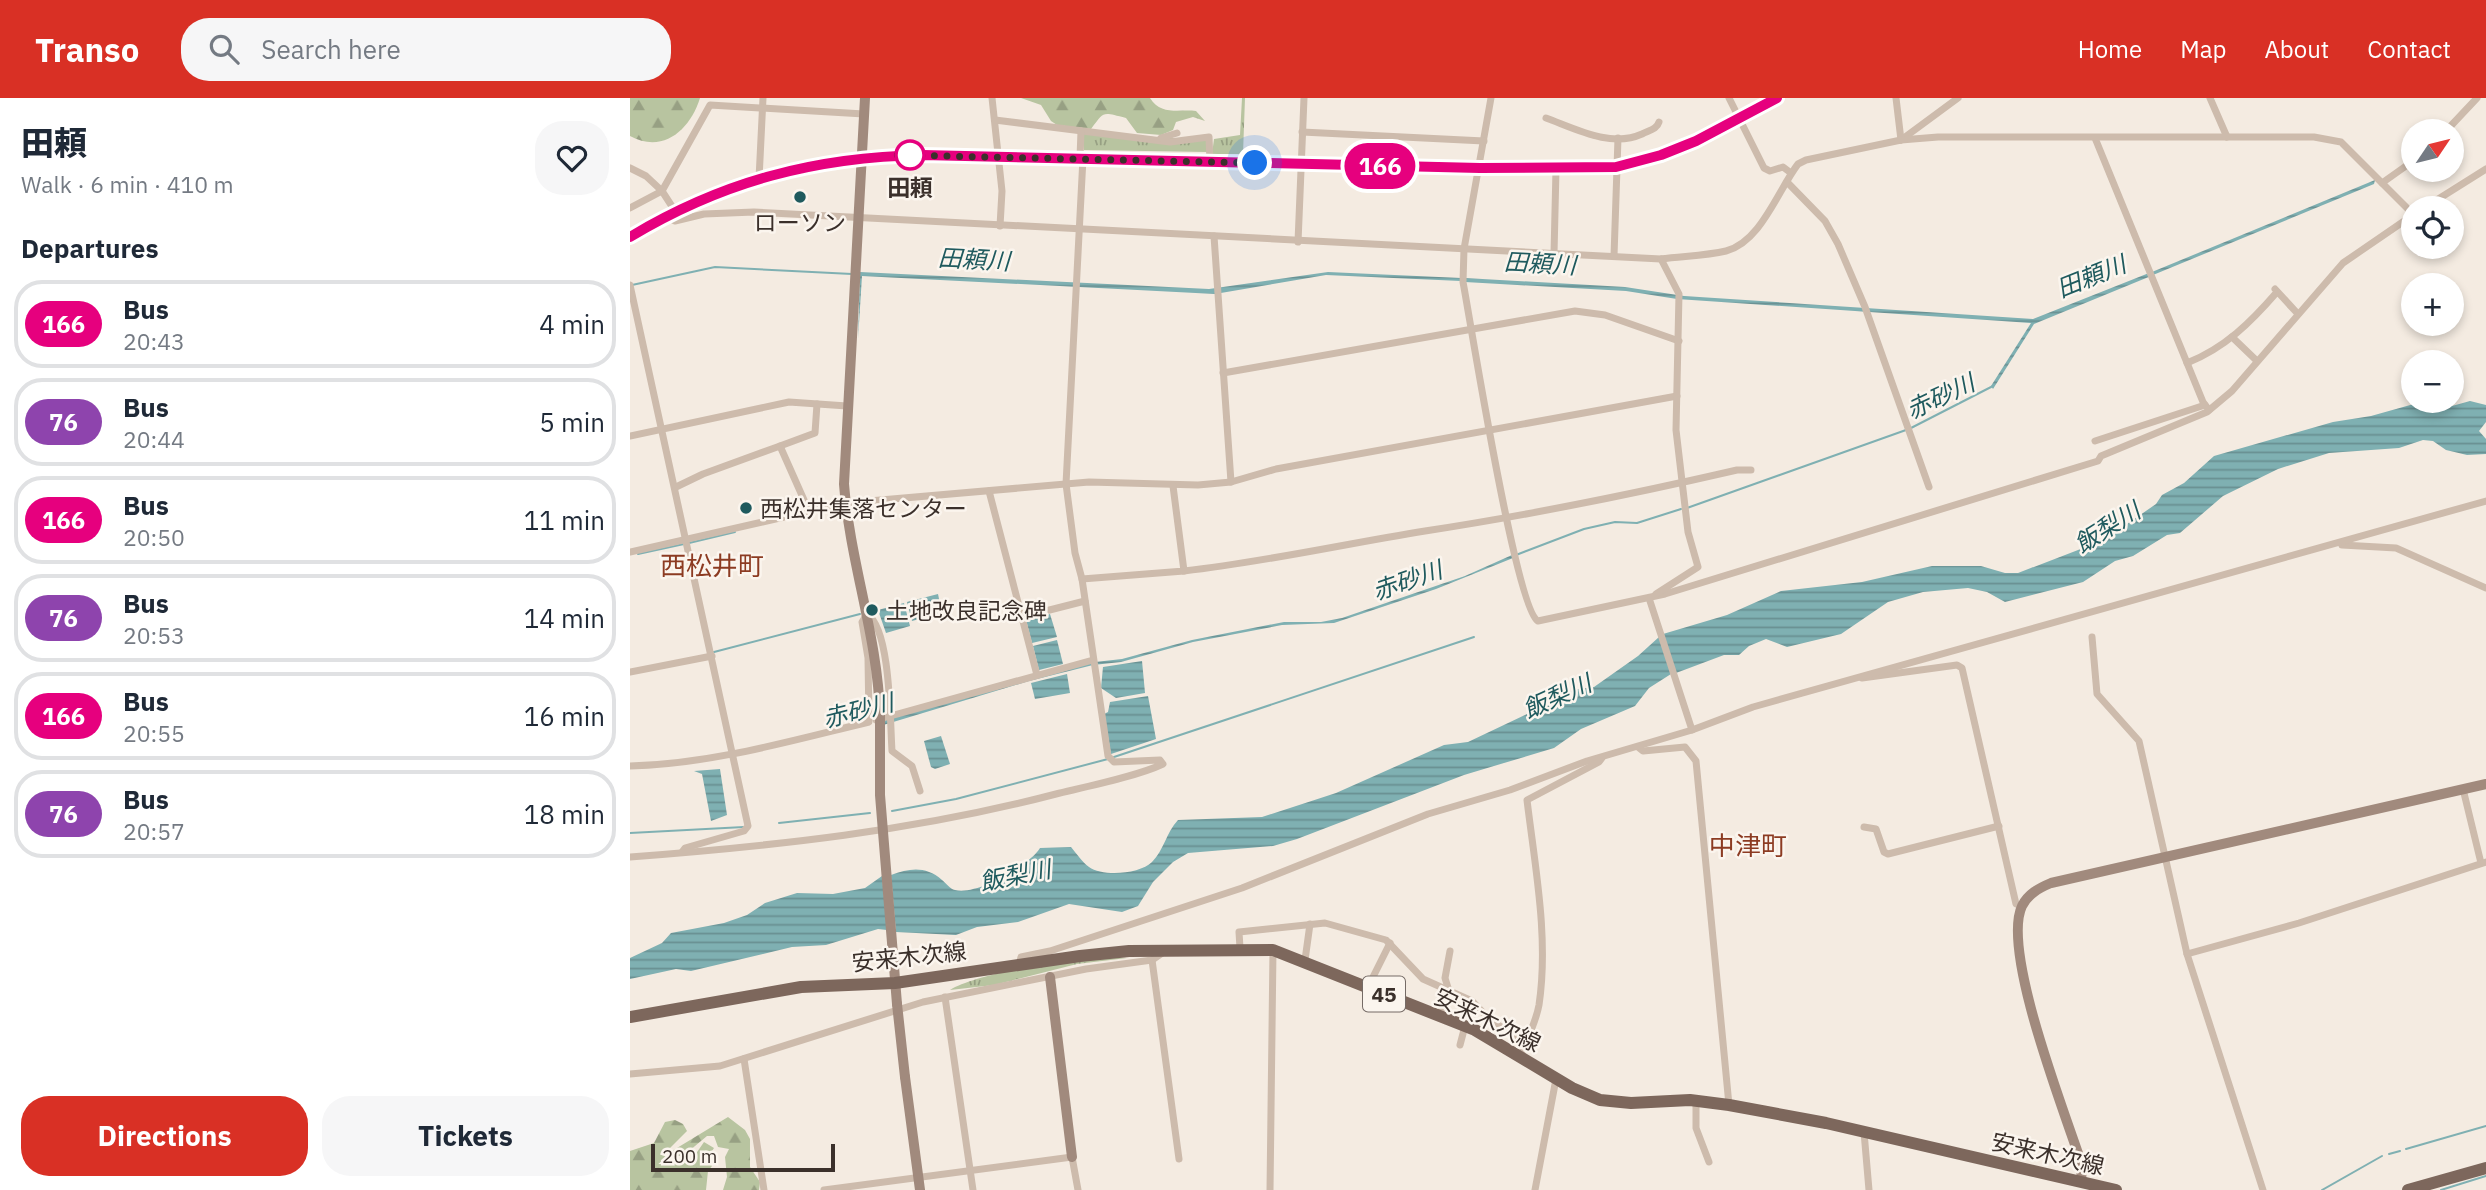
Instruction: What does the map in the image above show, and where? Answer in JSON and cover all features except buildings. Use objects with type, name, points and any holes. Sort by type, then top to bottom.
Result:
[{"type":"main road","name":"安来木次線","points":[[630,1017],[801,987],[1019,965],[1104,953],[1240,948],[1273,950],[1305,960],[1465,1026],[1582,1094],[1609,1102],[1696,1100],[1729,1105],[1864,1132],[2116,1190]]},
{"type":"main road","points":[[2408,1190],[2486,1168]]},
{"type":"street","points":[[759,178],[763,98]]},
{"type":"street","points":[[865,98],[847,406],[846,503],[877,665],[883,720],[883,833],[897,1004],[920,1190]]},
{"type":"street","points":[[992,98],[1002,191],[1000,226]]},
{"type":"street","points":[[1298,242],[1304,98]]},
{"type":"street","points":[[1729,98],[1764,168],[1770,171],[1783,167],[1791,173]]},
{"type":"street","points":[[630,237],[670,214],[759,178],[815,163],[862,157],[998,156],[1480,168],[1616,167],[1661,155],[1777,98]]},
{"type":"street","points":[[1896,98],[1901,140]]},
{"type":"street","points":[[1901,140],[1958,98]]},
{"type":"street","points":[[2210,98],[2227,138]]},
{"type":"street","points":[[2457,119],[2477,98]]},
{"type":"street","points":[[1491,100],[1464,249],[1463,280],[1514,556],[1528,609],[1538,621],[1650,600],[2098,461],[2101,456],[2207,407],[2232,391],[2343,263],[2401,223]]},
{"type":"street","points":[[630,208],[662,191],[709,107],[730,102],[763,108],[864,114]]},
{"type":"street","points":[[1546,118],[1594,136],[1617,139],[1631,138],[1659,126],[1659,122]]},
{"type":"street","points":[[995,120],[1160,138],[1170,142],[1209,137],[1210,162]]},
{"type":"street","points":[[630,857],[883,833],[1038,799],[1163,762],[1109,758],[1066,484],[1077,285],[1081,131]]},
{"type":"street","points":[[1302,132],[1484,141]]},
{"type":"street","points":[[1160,138],[1177,133]]},
{"type":"street","points":[[2095,138],[2207,407]]},
{"type":"street","points":[[630,168],[662,191],[675,221],[704,214],[741,212],[1661,259],[1733,248],[1754,230],[1791,173],[1806,160],[1901,140],[2329,138],[2346,146],[2401,203]]},
{"type":"street","points":[[1615,256],[1617,139]]},
{"type":"street","points":[[1553,254],[1556,169]]},
{"type":"street","points":[[2381,182],[2401,169]]},
{"type":"street","points":[[2443,196],[2486,169]]},
{"type":"street","points":[[1787,182],[1830,229],[1866,310],[1929,487]]},
{"type":"street","points":[[1214,236],[1231,482]]},
{"type":"street","points":[[1650,600],[1697,565],[1685,508],[1676,430],[1680,297],[1661,259]]},
{"type":"street","points":[[631,287],[664,429],[748,828],[685,848],[682,853]]},
{"type":"street","points":[[2187,363],[2213,352],[2258,316],[2276,290],[2298,314]]},
{"type":"street","points":[[1223,373],[1575,311],[1605,315],[1679,341]]},
{"type":"street","points":[[2232,337],[2257,361]]},
{"type":"street","points":[[630,552],[688,543],[808,509],[846,503],[1101,481],[1173,486],[1231,482],[1276,469],[1677,396]]},
{"type":"street","points":[[630,436],[789,402],[847,406]]},
{"type":"street","points":[[676,487],[703,474],[815,433],[817,404]]},
{"type":"street","points":[[2095,441],[2207,407]]},
{"type":"street","points":[[780,446],[808,509]]},
{"type":"street","points":[[1082,579],[1245,564],[1506,517],[1737,470],[1751,470]]},
{"type":"street","points":[[1173,486],[1184,571]]},
{"type":"street","points":[[989,491],[1037,675]]},
{"type":"street","points":[[1019,965],[1021,957],[1050,951],[1242,888],[1428,814],[1510,790],[1741,710],[2486,501]]},
{"type":"street","points":[[2330,545],[2396,548],[2486,588]]},
{"type":"street","points":[[1022,617],[1085,600]]},
{"type":"street","points":[[1650,600],[1691,727]]},
{"type":"street","points":[[2092,637],[2096,692],[2139,741],[2187,954],[2263,1190]]},
{"type":"street","points":[[630,672],[712,656]]},
{"type":"street","points":[[630,766],[670,765],[733,754],[883,720],[1037,675],[1093,663]]},
{"type":"street","points":[[1847,679],[1957,665],[1962,668],[2016,904],[2022,906]]},
{"type":"street","points":[[883,720],[893,753],[912,766],[920,791]]},
{"type":"street","points":[[1638,747],[1643,751],[1685,747],[1696,761],[1729,1105]]},
{"type":"street","points":[[1520,1056],[1539,1004],[1542,965],[1538,888],[1528,800],[1600,762],[1603,757]]},
{"type":"street","points":[[2081,1182],[2082,1166],[2020,969],[2018,922],[2022,906],[2031,894],[2051,883],[2486,784]]},
{"type":"street","points":[[2187,954],[2299,923],[2484,862],[2463,789]]},
{"type":"street","points":[[1864,827],[1876,829],[1883,850],[1888,854],[1999,826]]},
{"type":"street","points":[[1240,948],[1239,932],[1328,923],[1390,943],[1423,979],[1472,1001],[1490,1020],[1526,1042]]},
{"type":"street","points":[[1305,960],[1310,924]]},
{"type":"street","points":[[1368,987],[1390,943]]},
{"type":"street","points":[[630,1074],[704,1069],[945,997],[1152,960],[1165,950]]},
{"type":"street","points":[[1270,1190],[1273,950]]},
{"type":"street","points":[[1439,1016],[1449,991],[1446,970],[1451,951]]},
{"type":"street","points":[[1152,960],[1179,1159]]},
{"type":"street","points":[[1049,977],[1078,1190]]},
{"type":"street","points":[[945,997],[973,1190]]},
{"type":"street","points":[[1460,1045],[1465,1026]]},
{"type":"street","points":[[744,1059],[764,1190]]},
{"type":"street","points":[[1535,1190],[1556,1078]]},
{"type":"street","points":[[1696,1100],[1696,1128],[1709,1162]]},
{"type":"street","points":[[1864,1132],[1868,1190]]},
{"type":"street","points":[[824,1190],[1072,1157]]},
{"type":"green space","points":[[630,98],[700,98],[682,129],[674,136],[653,142],[630,136]]},
{"type":"green space","points":[[1021,98],[1150,98],[1154,104],[1171,111],[1196,111],[1205,121],[1193,117],[1176,122],[1173,130],[1161,135],[1137,133],[1126,118],[1108,114],[1104,114],[1091,129],[1057,125],[1051,121],[1041,105]]},
{"type":"green space","points":[[1242,98],[1245,98],[1243,154],[1212,154],[1214,139],[1240,135]]},
{"type":"green space","points":[[1085,133],[1206,140],[1207,152],[1084,150],[1082,135]]},
{"type":"green space","points":[[1110,957],[1127,958],[1077,964],[994,985],[950,990],[985,977],[1036,966]]},
{"type":"green space","points":[[728,1117],[745,1130],[750,1139],[750,1167],[760,1182],[759,1190],[723,1190],[727,1177],[725,1157],[729,1149],[718,1147],[714,1136],[707,1136],[683,1156],[672,1156],[672,1151]]},
{"type":"green space","points":[[675,1120],[683,1124],[687,1131],[665,1153],[669,1161],[678,1165],[693,1158],[704,1142],[714,1148],[707,1159],[712,1166],[708,1171],[706,1190],[630,1190],[630,1151],[654,1143],[665,1122]]},
{"type":"water","points":[[2375,180],[2374,184],[2153,275],[2152,272]]},
{"type":"water","points":[[860,272],[1209,289],[1328,272],[1461,278],[1461,281],[1326,275],[1215,294],[862,276],[858,339]]},
{"type":"water","points":[[2149,273],[2151,276],[2034,324],[1993,389],[1991,386],[2031,323],[1677,299],[1626,291],[1465,282],[1465,278],[1625,287],[1684,296],[2033,319]]},
{"type":"water","points":[[2470,401],[2486,405],[2486,422],[2479,431],[2486,439],[2486,454],[2467,455],[2446,450],[2433,441],[2423,440],[2399,448],[2329,453],[2278,469],[2223,496],[2180,533],[2167,535],[2133,556],[2115,561],[2083,582],[2005,602],[1987,592],[1968,588],[1923,592],[1888,602],[1841,634],[1787,647],[1766,639],[1749,646],[1739,655],[1724,655],[1676,673],[1663,634],[1727,615],[1781,591],[1862,582],[1932,566],[1981,566],[2005,573],[2018,573],[2104,540],[2156,504],[2162,495],[2184,483],[2214,456],[2333,422],[2401,408],[2401,413],[2464,413],[2464,403]]},
{"type":"water","points":[[1512,555],[1513,558],[1436,589],[1334,623],[1282,625],[1193,642],[1121,662],[1093,665],[1029,681],[880,726],[880,721],[1095,662],[1122,659],[1192,640],[1284,622],[1321,622],[1342,618],[1465,576]]},
{"type":"water","points":[[938,594],[942,613],[912,621],[907,602]]},
{"type":"water","points":[[904,603],[910,626],[886,633],[878,610]]},
{"type":"water","points":[[1050,614],[1057,637],[1032,643],[1026,620]]},
{"type":"water","name":"飯梨川","points":[[1659,637],[1671,674],[1649,688],[1635,706],[1581,729],[1554,748],[1464,775],[1273,846],[1188,853],[1173,862],[1153,882],[1138,906],[1122,912],[1069,904],[1018,922],[977,927],[956,935],[896,932],[891,875],[924,870],[936,875],[953,889],[964,891],[988,884],[1014,871],[1040,848],[1071,847],[1084,863],[1095,870],[1112,873],[1139,869],[1156,857],[1178,820],[1262,817],[1336,793],[1444,745],[1468,742],[1529,713],[1539,703],[1578,689],[1594,687],[1638,656]]},
{"type":"water","points":[[1057,640],[1063,664],[1039,670],[1033,646]]},
{"type":"water","points":[[1142,661],[1145,693],[1116,698],[1101,688],[1103,667]]},
{"type":"water","points":[[1067,674],[1070,693],[1035,699],[1031,683]]},
{"type":"water","points":[[1148,696],[1156,739],[1111,754],[1104,714],[1108,712],[1110,702]]},
{"type":"water","points":[[941,736],[950,764],[935,769],[931,767],[924,741]]},
{"type":"water","points":[[720,769],[727,815],[711,821],[702,774],[694,771]]},
{"type":"water","points":[[882,876],[887,930],[878,929],[826,945],[792,947],[691,971],[676,969],[630,979],[630,958],[662,943],[671,933],[724,923],[747,915],[765,903],[797,893],[833,894],[865,888]]},
{"type":"waterway","name":"田頼川","points":[[632,285],[715,267],[852,274]]},
{"type":"waterway","name":"赤砂川","points":[[1911,428],[1993,386]]},
{"type":"waterway","name":"赤砂川","points":[[1687,508],[1906,430]]},
{"type":"waterway","name":"赤砂川","points":[[1516,555],[1584,529],[1615,522],[1637,523],[1681,509]]},
{"type":"waterway","points":[[689,543],[735,532]]},
{"type":"waterway","points":[[638,554],[684,544]]},
{"type":"waterway","points":[[714,652],[860,614]]},
{"type":"waterway","points":[[1114,757],[1474,637]]},
{"type":"waterway","points":[[892,811],[956,799],[1108,759]]},
{"type":"waterway","points":[[779,823],[870,813]]},
{"type":"waterway","points":[[630,833],[744,827]]},
{"type":"waterway","points":[[2406,1149],[2486,1126]]},
{"type":"waterway","points":[[2389,1154],[2400,1151]]},
{"type":"waterway","points":[[2322,1190],[2382,1156]]},
{"type":"waterway","points":[[2441,1190],[2486,1176]]},
{"type":"bus line","name":"166","points":[[630,237],[711,195],[803,166],[850,158],[923,155],[1480,168],[1616,167],[1661,155],[1696,141],[1777,98]]},
{"type":"place","name":"田頼","points":[[910,155]]},
{"type":"place","name":"ローソン","points":[[800,197]]},
{"type":"place","name":"西松井集落センター","points":[[746,508]]},
{"type":"place","name":"土地改良記念碑","points":[[872,610]]},
{"type":"district","name":"西松井町","points":[[712,565]]},
{"type":"district","name":"中津町","points":[[1748,845]]},
{"type":"route","points":[[910,155],[897,155],[1255,163]]}]
